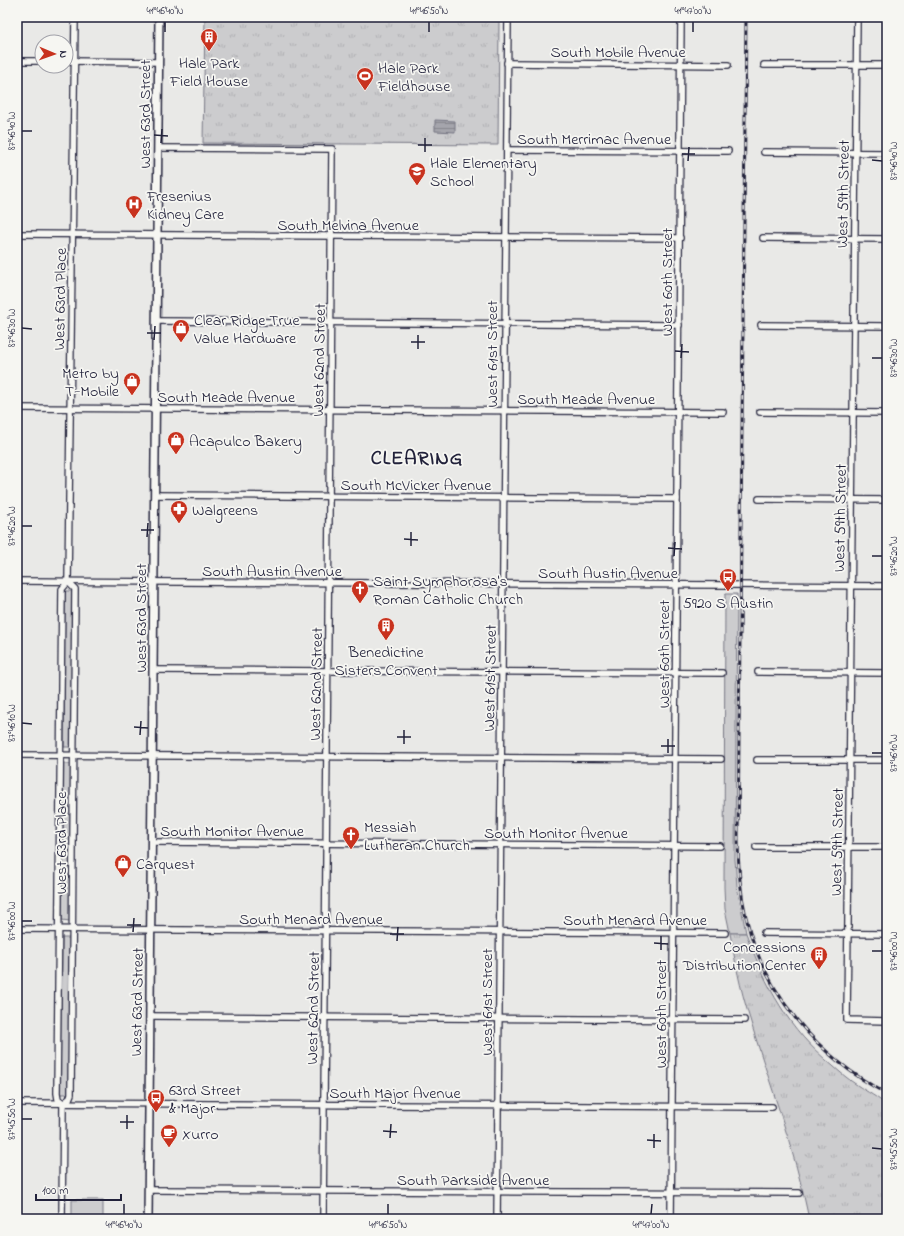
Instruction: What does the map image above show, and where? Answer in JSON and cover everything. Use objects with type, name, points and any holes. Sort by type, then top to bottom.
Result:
[{"type":"main road","name":"West 63rd Street","points":[[148,1219],[159,17]]},
{"type":"street","name":"West 63rd Place","points":[[74,17],[74,34]]},
{"type":"street","name":"West 61st Street","points":[[497,1219],[508,17]]},
{"type":"street","name":"West 60th Street","points":[[671,1219],[681,17]]},
{"type":"street","name":"West 59th Street","points":[[857,17],[847,1020],[887,1020]]},
{"type":"street","points":[[17,61],[34,61]]},
{"type":"street","points":[[74,61],[158,62]]},
{"type":"street","name":"South Mobile Avenue","points":[[507,63],[728,65]]},
{"type":"street","points":[[764,65],[887,65]]},
{"type":"street","name":"West 63rd Place","points":[[63,1103],[58,1100],[57,1093],[60,755],[62,589],[68,582],[74,74]]},
{"type":"street","name":"West 62nd Street","points":[[158,148],[332,149],[323,1219]]},
{"type":"street","name":"South Merrimac Avenue","points":[[507,150],[680,152],[728,151]]},
{"type":"street","points":[[764,152],[887,152]]},
{"type":"street","name":"South Melvina Avenue","points":[[17,234],[680,238]]},
{"type":"street","points":[[763,238],[887,239]]},
{"type":"street","points":[[156,321],[679,325]]},
{"type":"street","points":[[761,325],[887,326]]},
{"type":"street","name":"South Meade Avenue","points":[[17,408],[723,412]]},
{"type":"street","points":[[760,412],[887,413]]},
{"type":"street","name":"South McVicker Avenue","points":[[155,495],[677,499]]},
{"type":"street","points":[[758,499],[887,500]]},
{"type":"street","name":"South Austin Avenue","points":[[17,581],[887,586]]},
{"type":"street","name":"West 63rd Place","points":[[63,1103],[69,1099],[71,1094],[75,589],[68,582]]},
{"type":"street","points":[[154,670],[722,673]]},
{"type":"street","points":[[758,672],[887,673]]},
{"type":"street","points":[[17,755],[721,759]]},
{"type":"street","points":[[757,760],[887,760]]},
{"type":"street","name":"South Monitor Avenue","points":[[152,842],[720,846]]},
{"type":"street","points":[[756,847],[887,847]]},
{"type":"street","name":"South Menard Avenue","points":[[17,929],[725,933]]},
{"type":"street","points":[[764,933],[887,934]]},
{"type":"street","points":[[150,1016],[744,1020]]},
{"type":"street","name":"South Major Avenue","points":[[17,1103],[772,1107]]},
{"type":"street","name":"West 63rd Place","points":[[62,1219],[63,1103]]},
{"type":"street","name":"South Parkside Avenue","points":[[148,1190],[798,1193]]},
{"type":"green space","points":[[205,17],[499,17],[498,145],[203,143]]},
{"type":"green space","points":[[65,591],[73,591],[71,747],[64,747]]},
{"type":"green space","points":[[725,594],[737,594],[735,859],[737,886],[746,933],[730,933],[725,909]]},
{"type":"green space","points":[[63,764],[72,764],[70,921],[62,920]]},
{"type":"green space","points":[[730,933],[746,933],[770,989],[791,1022],[803,1037],[817,1052],[845,1076],[887,1106],[887,1219],[809,1219],[797,1167],[746,1006]]},
{"type":"green space","points":[[62,938],[70,938],[69,1094],[60,1094]]},
{"type":"green space","points":[[72,1200],[103,1200],[103,1219],[72,1219]]},
{"type":"shaded area","points":[[435,120],[455,121],[455,132],[435,131]]},
{"type":"railway","points":[[746,17],[738,839],[741,888],[746,917],[754,945],[766,972],[780,997],[797,1020],[838,1062],[887,1094]]},
{"type":"place","name":"Hale Park Field House","points":[[209,52]]},
{"type":"place","name":"Hale Park Fieldhouse","points":[[365,91]]},
{"type":"place","name":"Hale Elementary School","points":[[417,186]]},
{"type":"place","name":"Fresenius Kidney Care","points":[[134,219]]},
{"type":"place","name":"Clear Ridge True Value Hardware","points":[[181,343]]},
{"type":"place","name":"Metro by T-Mobile","points":[[132,396]]},
{"type":"place","name":"Acapulco Bakery","points":[[176,455]]},
{"type":"place","name":"Walgreens","points":[[179,524]]},
{"type":"place","name":"5920 S Austin","points":[[728,592]]},
{"type":"place","name":"Saint Symphorosa's Roman Catholic Church","points":[[360,604]]},
{"type":"place","name":"Benedictine Sisters Convent","points":[[386,641]]},
{"type":"place","name":"Messiah Lutheran Church","points":[[351,850]]},
{"type":"place","name":"Carquest","points":[[123,878]]},
{"type":"place","name":"Concessions Distribution Center","points":[[819,970]]},
{"type":"place","name":"63rd Street & Major","points":[[156,1113]]},
{"type":"place","name":"Xurro","points":[[169,1148]]},
{"type":"district","name":"CLEARING","points":[[417,457]]}]
